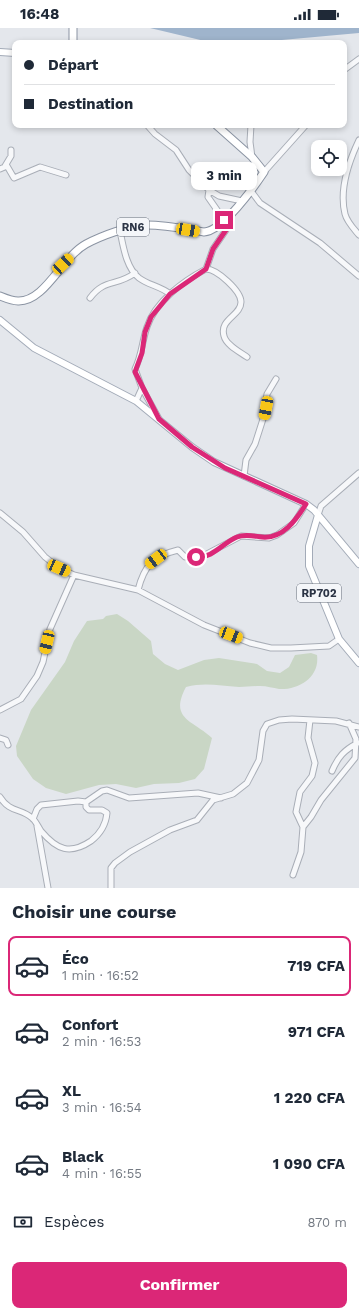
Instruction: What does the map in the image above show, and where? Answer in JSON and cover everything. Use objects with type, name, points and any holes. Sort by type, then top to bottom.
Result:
[{"type":"highway","points":[[73,28],[73,40]]},
{"type":"highway","points":[[219,128],[252,157],[264,172]]},
{"type":"highway","name":"RN6","points":[[0,296],[19,302],[33,297],[42,290],[63,264],[81,247],[120,231],[145,225],[207,232],[226,218],[251,191],[264,172]]},
{"type":"main road","points":[[0,52],[12,53]]},
{"type":"main road","points":[[0,320],[34,348],[126,394],[204,456],[306,504],[318,515],[359,564]]},
{"type":"main road","name":"RP702","points":[[318,515],[309,546],[309,566],[339,639],[359,663]]},
{"type":"street","points":[[347,68],[359,59]]},
{"type":"street","points":[[150,128],[176,150],[186,166],[209,190],[219,196],[242,201]]},
{"type":"street","points":[[251,128],[250,142],[252,157]]},
{"type":"street","points":[[264,172],[303,128]]},
{"type":"street","points":[[359,140],[348,168],[345,184],[344,206],[347,219],[359,235]]},
{"type":"street","points":[[0,170],[5,166],[11,156],[11,150]]},
{"type":"street","points":[[5,166],[9,168],[11,176],[14,178],[40,167],[66,175]]},
{"type":"street","points":[[159,419],[142,388],[135,369],[142,353],[145,332],[151,317],[170,294],[206,269],[213,249],[226,230],[226,218],[208,196],[209,190]]},
{"type":"street","points":[[251,191],[260,203],[320,243],[359,276]]},
{"type":"street","points":[[120,231],[125,253],[138,277],[160,286],[170,294]]},
{"type":"street","points":[[206,269],[217,272],[228,282],[240,298],[241,302],[237,311],[224,325],[224,335],[228,342],[247,357]]},
{"type":"street","points":[[90,298],[102,285],[124,280],[135,273]]},
{"type":"street","points":[[244,476],[246,460],[255,444],[263,419],[267,394],[276,379]]},
{"type":"street","points":[[136,401],[142,388]]},
{"type":"street","points":[[318,515],[321,506],[359,473]]},
{"type":"street","points":[[138,590],[145,569],[156,559],[178,550],[181,551],[184,557],[192,555],[201,557],[234,538],[244,535],[274,536],[294,523],[306,504]]},
{"type":"street","points":[[0,513],[23,532],[52,563],[74,575],[138,590],[204,625],[250,643],[271,648],[291,648],[329,646],[339,639]]},
{"type":"street","points":[[0,710],[21,699],[37,676],[43,662],[50,629],[74,575]]},
{"type":"street","points":[[111,888],[111,868],[115,863],[130,852],[170,830],[196,820],[208,804],[213,800],[233,794],[240,790],[252,775],[259,760],[263,731],[267,724],[278,720],[310,720],[349,723],[359,727]]},
{"type":"street","points":[[293,875],[301,852],[303,827],[296,812],[300,792],[312,776],[314,763],[308,738],[310,720]]},
{"type":"street","points":[[303,827],[321,800],[355,758],[358,743],[349,723]]},
{"type":"street","points":[[0,738],[4,738],[8,745]]},
{"type":"street","points":[[332,771],[335,762],[341,754],[358,743]]},
{"type":"street","points":[[33,819],[37,809],[41,805],[78,801],[86,802],[102,791],[107,790],[129,798],[198,793],[221,798]]},
{"type":"street","points":[[0,797],[9,808],[33,819],[48,838],[65,849],[75,849],[83,846],[100,832],[107,813],[102,810],[89,810],[86,807],[86,802]]},
{"type":"street","points":[[37,825],[48,888]]},
{"type":"green space","points":[[117,614],[128,621],[151,641],[153,654],[165,664],[178,670],[204,660],[219,658],[257,664],[267,671],[280,673],[289,667],[295,655],[311,653],[317,655],[317,663],[312,676],[307,681],[286,689],[263,686],[239,687],[206,685],[186,687],[181,698],[181,712],[185,718],[212,738],[204,769],[195,779],[179,783],[154,784],[136,788],[116,784],[99,785],[66,794],[46,788],[33,779],[17,756],[16,746],[31,710],[65,662],[74,641],[87,621],[103,619],[106,616]]},
{"type":"water","points":[[150,28],[359,28],[359,33],[281,40],[200,40]]},
{"type":"route","points":[[196,557],[198,558],[209,554],[234,538],[240,536],[248,535],[269,538],[278,535],[299,518],[306,504],[225,468],[192,447],[159,419],[135,372],[142,353],[147,325],[151,317],[170,294],[206,269],[213,249],[228,225],[228,217],[224,220]]}]
